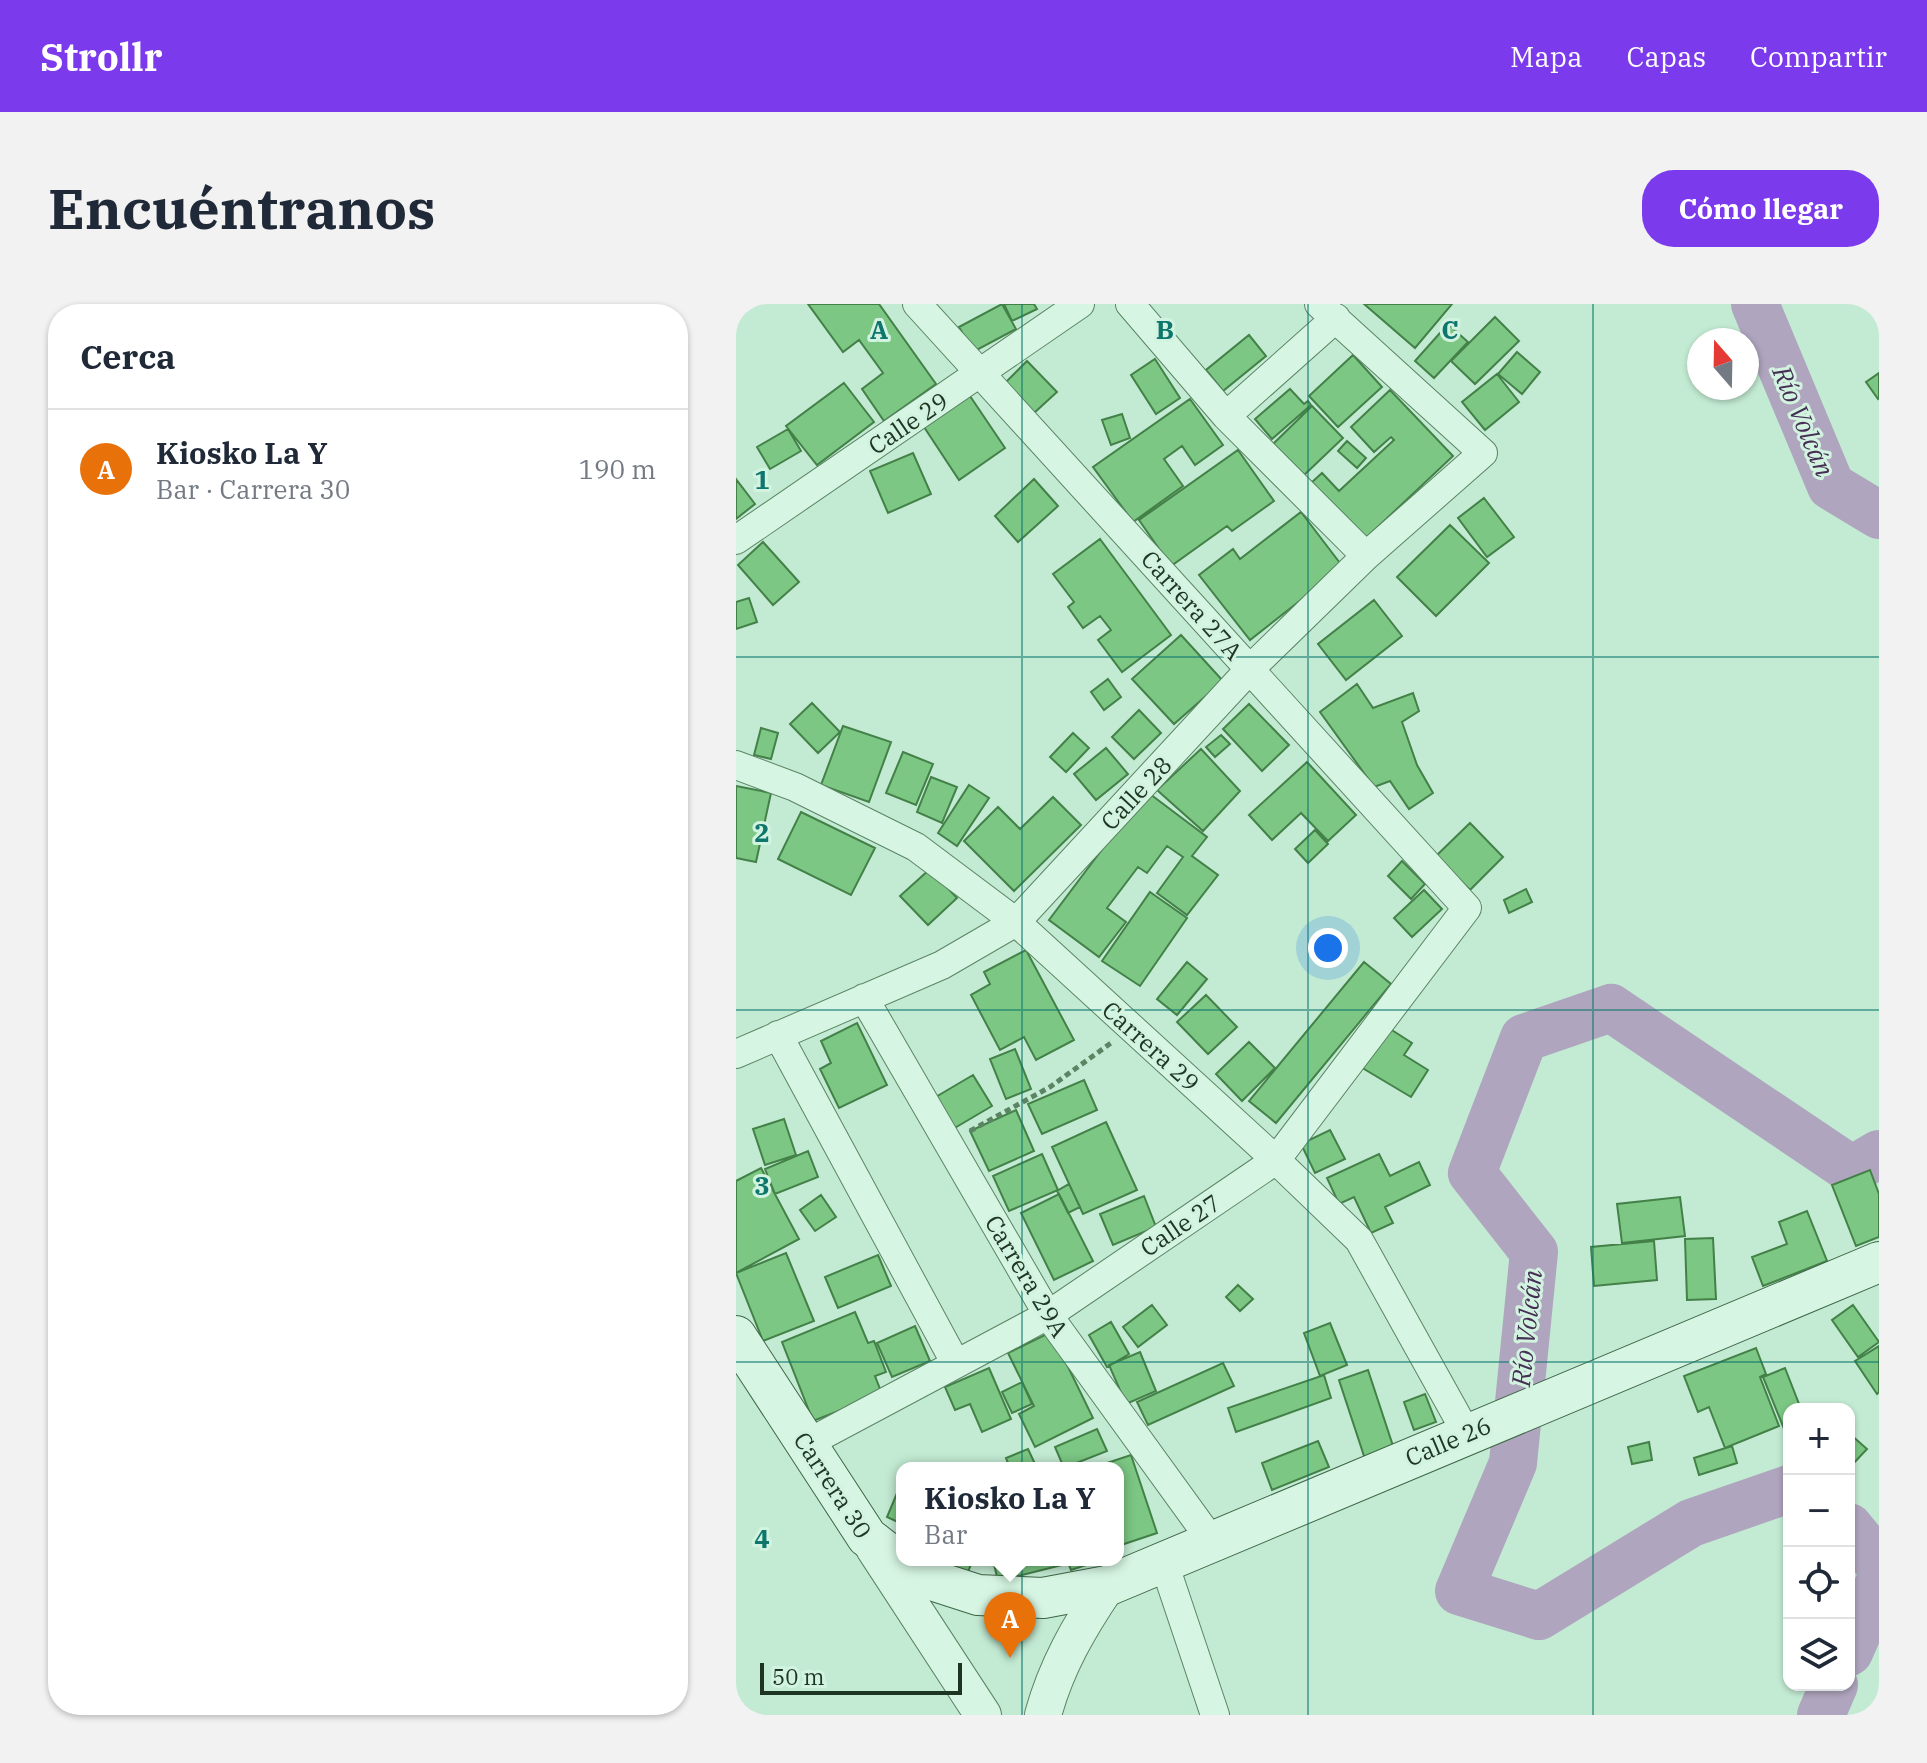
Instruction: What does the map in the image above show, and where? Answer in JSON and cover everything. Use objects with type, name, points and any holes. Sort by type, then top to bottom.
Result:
[{"type":"main road","name":"Calle 26","points":[[904,1566],[916,1575],[978,1595],[1043,1598],[1107,1586],[1879,1262]]},
{"type":"main road","name":"Carrera 30","points":[[736,1336],[867,1537]]},
{"type":"main road","name":"Calle 26","points":[[867,1537],[896,1559]]},
{"type":"street","name":"Carrera 27A","points":[[917,304],[1467,908]]},
{"type":"street","name":"Calle 29","points":[[736,540],[1080,304]]},
{"type":"street","points":[[1130,304],[1226,416],[1366,556]]},
{"type":"street","points":[[1226,416],[1327,311]]},
{"type":"street","name":"Calle 28","points":[[736,1054],[942,965],[1016,922],[1250,669],[1366,556],[1483,453],[1327,311]]},
{"type":"street","name":"Carrera 29","points":[[736,765],[795,787],[916,847],[1016,922],[1359,1240],[1474,1431]]},
{"type":"street","name":"Calle 27","points":[[806,1444],[1048,1315],[1276,1160],[1467,908]]},
{"type":"street","name":"Carrera 29A","points":[[864,998],[1048,1315],[1211,1540]]},
{"type":"street","points":[[778,1035],[956,1364]]},
{"type":"street","name":"Carrera 30","points":[[867,1537],[983,1715]]},
{"type":"street","points":[[1163,1560],[1215,1715]]},
{"type":"street","points":[[1043,1715],[1051,1685],[1075,1634],[1107,1586]]},
{"type":"path","points":[[948,1143],[1050,1087],[1131,1027]]},
{"type":"building","points":[[808,304],[879,304],[936,384],[884,421],[862,389],[883,373],[859,340],[843,352]]},
{"type":"building","points":[[1002,304],[1016,329],[973,352],[959,327]]},
{"type":"building","points":[[1004,304],[1034,304],[1037,309],[1012,321]]},
{"type":"building","points":[[1364,304],[1452,304],[1415,348]]},
{"type":"building","points":[[1495,317],[1519,341],[1475,384],[1451,361]]},
{"type":"building","points":[[1448,324],[1468,342],[1434,378],[1415,361]]},
{"type":"building","points":[[1249,335],[1266,356],[1223,391],[1206,370]]},
{"type":"building","points":[[1517,352],[1540,372],[1522,394],[1498,374]]},
{"type":"building","points":[[1353,355],[1382,387],[1338,427],[1309,396]]},
{"type":"building","points":[[1155,359],[1180,398],[1156,414],[1131,375]]},
{"type":"building","points":[[1027,361],[1057,392],[1034,413],[1006,382]]},
{"type":"building","points":[[1879,373],[1879,398],[1878,399],[1866,382]]},
{"type":"building","points":[[1497,374],[1519,402],[1485,430],[1462,402]]},
{"type":"building","points":[[844,383],[874,422],[817,465],[786,426]]},
{"type":"building","points":[[1290,389],[1304,404],[1308,401],[1311,405],[1272,439],[1255,419]]},
{"type":"building","points":[[1390,390],[1453,456],[1365,539],[1311,483],[1322,473],[1339,491],[1394,440],[1391,437],[1374,452],[1351,427]]},
{"type":"building","points":[[970,396],[1005,448],[959,480],[924,427]]},
{"type":"building","points":[[1190,399],[1223,445],[1195,465],[1182,446],[1164,459],[1183,486],[1133,522],[1093,467]]},
{"type":"building","points":[[1312,406],[1343,438],[1301,478],[1271,446]]},
{"type":"building","points":[[1122,414],[1130,438],[1111,445],[1102,420]]},
{"type":"building","points":[[788,429],[801,451],[770,469],[757,447]]},
{"type":"building","points":[[1347,441],[1366,458],[1357,468],[1338,451]]},
{"type":"building","points":[[1238,450],[1274,501],[1232,531],[1227,526],[1171,566],[1139,520]]},
{"type":"building","points":[[913,453],[931,494],[888,513],[870,471]]},
{"type":"building","points":[[736,479],[755,504],[736,519]]},
{"type":"building","points":[[1034,479],[1058,506],[1018,542],[995,516]]},
{"type":"building","points":[[1484,498],[1514,537],[1487,557],[1458,518]]},
{"type":"building","points":[[1301,512],[1343,567],[1250,640],[1199,575],[1233,549],[1240,559]]},
{"type":"building","points":[[1450,525],[1489,563],[1436,616],[1397,577]]},
{"type":"building","points":[[1100,539],[1171,635],[1122,672],[1098,640],[1111,630],[1100,616],[1083,628],[1068,607],[1074,602],[1053,574]]},
{"type":"building","points":[[763,542],[799,582],[773,605],[738,565]]},
{"type":"building","points":[[749,598],[757,622],[736,629],[736,602]]},
{"type":"building","points":[[1374,600],[1402,636],[1346,680],[1318,644]]},
{"type":"building","points":[[1181,635],[1223,681],[1174,724],[1132,679]]},
{"type":"building","points":[[1108,679],[1121,697],[1104,710],[1091,692]]},
{"type":"building","points":[[1357,684],[1373,708],[1413,693],[1419,711],[1402,722],[1417,765],[1433,793],[1409,809],[1390,781],[1374,787],[1320,712]]},
{"type":"building","points":[[812,703],[840,732],[818,753],[790,724]]},
{"type":"building","points":[[1249,704],[1289,745],[1262,771],[1223,729]]},
{"type":"building","points":[[1139,710],[1161,733],[1134,759],[1112,737]]},
{"type":"building","points":[[843,726],[891,742],[869,802],[821,785]]},
{"type":"building","points":[[761,728],[778,733],[771,759],[754,755]]},
{"type":"building","points":[[1073,733],[1089,748],[1066,772],[1050,757]]},
{"type":"building","points":[[1221,735],[1230,744],[1215,757],[1206,747]]},
{"type":"building","points":[[1106,748],[1128,774],[1096,800],[1074,774]]},
{"type":"building","points":[[1201,749],[1240,791],[1203,831],[1157,790]]},
{"type":"building","points":[[903,752],[933,764],[916,805],[886,793]]},
{"type":"building","points":[[1307,762],[1356,815],[1328,841],[1301,813],[1272,840],[1249,815]]},
{"type":"building","points":[[931,777],[957,787],[942,823],[917,812]]},
{"type":"building","points":[[969,785],[989,798],[957,846],[938,833]]},
{"type":"building","points":[[736,786],[771,793],[756,862],[736,858]]},
{"type":"building","points":[[1146,791],[1207,837],[1192,856],[1218,875],[1187,915],[1157,893],[1183,857],[1167,846],[1147,873],[1138,867],[1107,908],[1126,922],[1099,957],[1049,920]]},
{"type":"building","points":[[1053,797],[1081,825],[1014,891],[964,841],[998,807],[1020,829]]},
{"type":"building","points":[[801,812],[875,848],[851,895],[778,859]]},
{"type":"building","points":[[1470,823],[1503,857],[1470,890],[1436,856]]},
{"type":"building","points":[[1315,830],[1328,844],[1308,863],[1295,849]]},
{"type":"building","points":[[1402,861],[1425,884],[1411,899],[1388,876]]},
{"type":"building","points":[[930,869],[957,898],[928,925],[900,896]]},
{"type":"building","points":[[1526,889],[1532,902],[1509,913],[1504,900]]},
{"type":"building","points":[[1424,890],[1442,909],[1412,937],[1394,918]]},
{"type":"building","points":[[1150,892],[1187,918],[1140,986],[1102,961]]},
{"type":"building","points":[[1026,950],[1074,1040],[1036,1060],[1024,1037],[1000,1050],[971,995],[990,984],[984,972]]},
{"type":"building","points":[[1187,962],[1207,979],[1177,1015],[1157,999]]},
{"type":"building","points":[[1364,962],[1391,984],[1276,1123],[1249,1101]]},
{"type":"building","points":[[1206,995],[1237,1027],[1208,1054],[1177,1022]]},
{"type":"building","points":[[857,1023],[887,1085],[839,1108],[820,1069],[831,1063],[821,1041]]},
{"type":"building","points":[[1384,1025],[1412,1043],[1404,1055],[1428,1070],[1411,1097],[1359,1066]]},
{"type":"building","points":[[1249,1042],[1275,1068],[1242,1101],[1216,1074]]},
{"type":"building","points":[[1015,1049],[1031,1089],[1006,1099],[990,1059]]},
{"type":"building","points":[[973,1075],[992,1106],[953,1129],[934,1098]]},
{"type":"building","points":[[1084,1080],[1097,1110],[1042,1134],[1028,1104]]},
{"type":"building","points":[[1016,1110],[1034,1151],[989,1171],[970,1131]]},
{"type":"building","points":[[784,1119],[796,1155],[765,1165],[753,1129]]},
{"type":"building","points":[[1106,1122],[1137,1190],[1083,1214],[1052,1147]]},
{"type":"building","points":[[1330,1130],[1345,1159],[1315,1173],[1301,1144]]},
{"type":"building","points":[[808,1151],[818,1177],[775,1194],[765,1169]]},
{"type":"building","points":[[1042,1154],[1058,1190],[1009,1211],[993,1176]]},
{"type":"building","points":[[1379,1154],[1390,1176],[1419,1162],[1430,1185],[1385,1207],[1393,1223],[1371,1233],[1354,1197],[1339,1204],[1327,1178]]},
{"type":"building","points":[[761,1168],[799,1239],[736,1273],[736,1181]]},
{"type":"building","points":[[1870,1170],[1879,1194],[1879,1237],[1856,1246],[1832,1185]]},
{"type":"building","points":[[1069,1184],[1080,1207],[1068,1213],[1057,1191]]},
{"type":"building","points":[[1059,1194],[1093,1261],[1054,1280],[1021,1213]]},
{"type":"building","points":[[821,1195],[836,1217],[815,1231],[800,1210]]},
{"type":"building","points":[[1144,1196],[1156,1227],[1113,1245],[1100,1214]]},
{"type":"building","points":[[1680,1197],[1685,1236],[1622,1243],[1617,1204]]},
{"type":"building","points":[[1807,1211],[1827,1261],[1763,1286],[1752,1257],[1787,1244],[1779,1222]]},
{"type":"building","points":[[1713,1238],[1716,1299],[1687,1300],[1685,1239]]},
{"type":"building","points":[[1654,1241],[1657,1280],[1594,1286],[1591,1247]]},
{"type":"building","points":[[786,1253],[814,1321],[763,1341],[736,1273]]},
{"type":"building","points":[[878,1255],[891,1286],[838,1308],[825,1277]]},
{"type":"building","points":[[1238,1285],[1253,1299],[1240,1311],[1226,1297]]},
{"type":"building","points":[[1152,1305],[1167,1325],[1138,1347],[1123,1327]]},
{"type":"building","points":[[1853,1305],[1879,1342],[1858,1357],[1832,1320]]},
{"type":"building","points":[[855,1312],[868,1343],[874,1341],[886,1372],[875,1376],[882,1394],[813,1421],[782,1342]]},
{"type":"building","points":[[1111,1322],[1129,1354],[1107,1367],[1089,1335]]},
{"type":"building","points":[[1330,1323],[1347,1365],[1320,1376],[1304,1333]]},
{"type":"building","points":[[915,1326],[930,1361],[892,1377],[877,1343]]},
{"type":"building","points":[[1051,1332],[1093,1418],[1035,1447],[1019,1414],[1034,1406],[1008,1353]]},
{"type":"building","points":[[1879,1346],[1879,1392],[1877,1394],[1855,1361]]},
{"type":"building","points":[[1756,1348],[1766,1374],[1760,1377],[1779,1426],[1725,1448],[1709,1407],[1698,1412],[1684,1376]]},
{"type":"building","points":[[1140,1352],[1156,1391],[1126,1404],[1109,1365]]},
{"type":"building","points":[[1223,1363],[1234,1386],[1148,1425],[1137,1402]]},
{"type":"building","points":[[989,1368],[1011,1419],[982,1432],[970,1404],[955,1410],[945,1387]]},
{"type":"building","points":[[1785,1368],[1799,1403],[1783,1403],[1783,1426],[1763,1377]]},
{"type":"building","points":[[1368,1370],[1394,1449],[1365,1459],[1339,1380]]},
{"type":"building","points":[[1324,1375],[1331,1398],[1236,1432],[1228,1408]]},
{"type":"building","points":[[1022,1382],[1032,1404],[1012,1413],[1002,1392]]},
{"type":"building","points":[[1425,1394],[1436,1422],[1414,1430],[1404,1402]]},
{"type":"building","points":[[1097,1429],[1107,1451],[1079,1462],[1061,1462],[1055,1447]]},
{"type":"building","points":[[1855,1438],[1867,1449],[1855,1462]]},
{"type":"building","points":[[1318,1441],[1329,1467],[1272,1490],[1262,1463]]},
{"type":"building","points":[[1649,1442],[1652,1460],[1632,1464],[1628,1447]]},
{"type":"building","points":[[1732,1446],[1737,1463],[1699,1475],[1694,1458]]},
{"type":"building","points":[[1028,1449],[1034,1462],[1008,1462],[1006,1458]]},
{"type":"building","points":[[1131,1455],[1157,1533],[1124,1544],[1124,1462],[1110,1462]]},
{"type":"building","points":[[896,1496],[896,1521],[887,1517]]},
{"type":"building","points":[[949,1566],[970,1566],[967,1574]]},
{"type":"building","points":[[994,1566],[1058,1566],[998,1581]]},
{"type":"waterway","name":"Río Volcán","points":[[1755,304],[1831,486],[1879,515]]},
{"type":"waterway","name":"Río Volcán","points":[[1783,1491],[1691,1523],[1539,1616],[1459,1591],[1513,1463],[1534,1252],[1472,1173],[1524,1038],[1611,1008],[1852,1170],[1879,1154]]},
{"type":"waterway","name":"Río Volcán","points":[[1855,1534],[1879,1564]]},
{"type":"waterway","name":"Río Volcán","points":[[1855,1638],[1879,1584]]},
{"type":"waterway","name":"Río Volcán","points":[[1821,1715],[1831,1691]]},
{"type":"place","name":"Kiosko La Y","points":[[1010,1658]]}]
